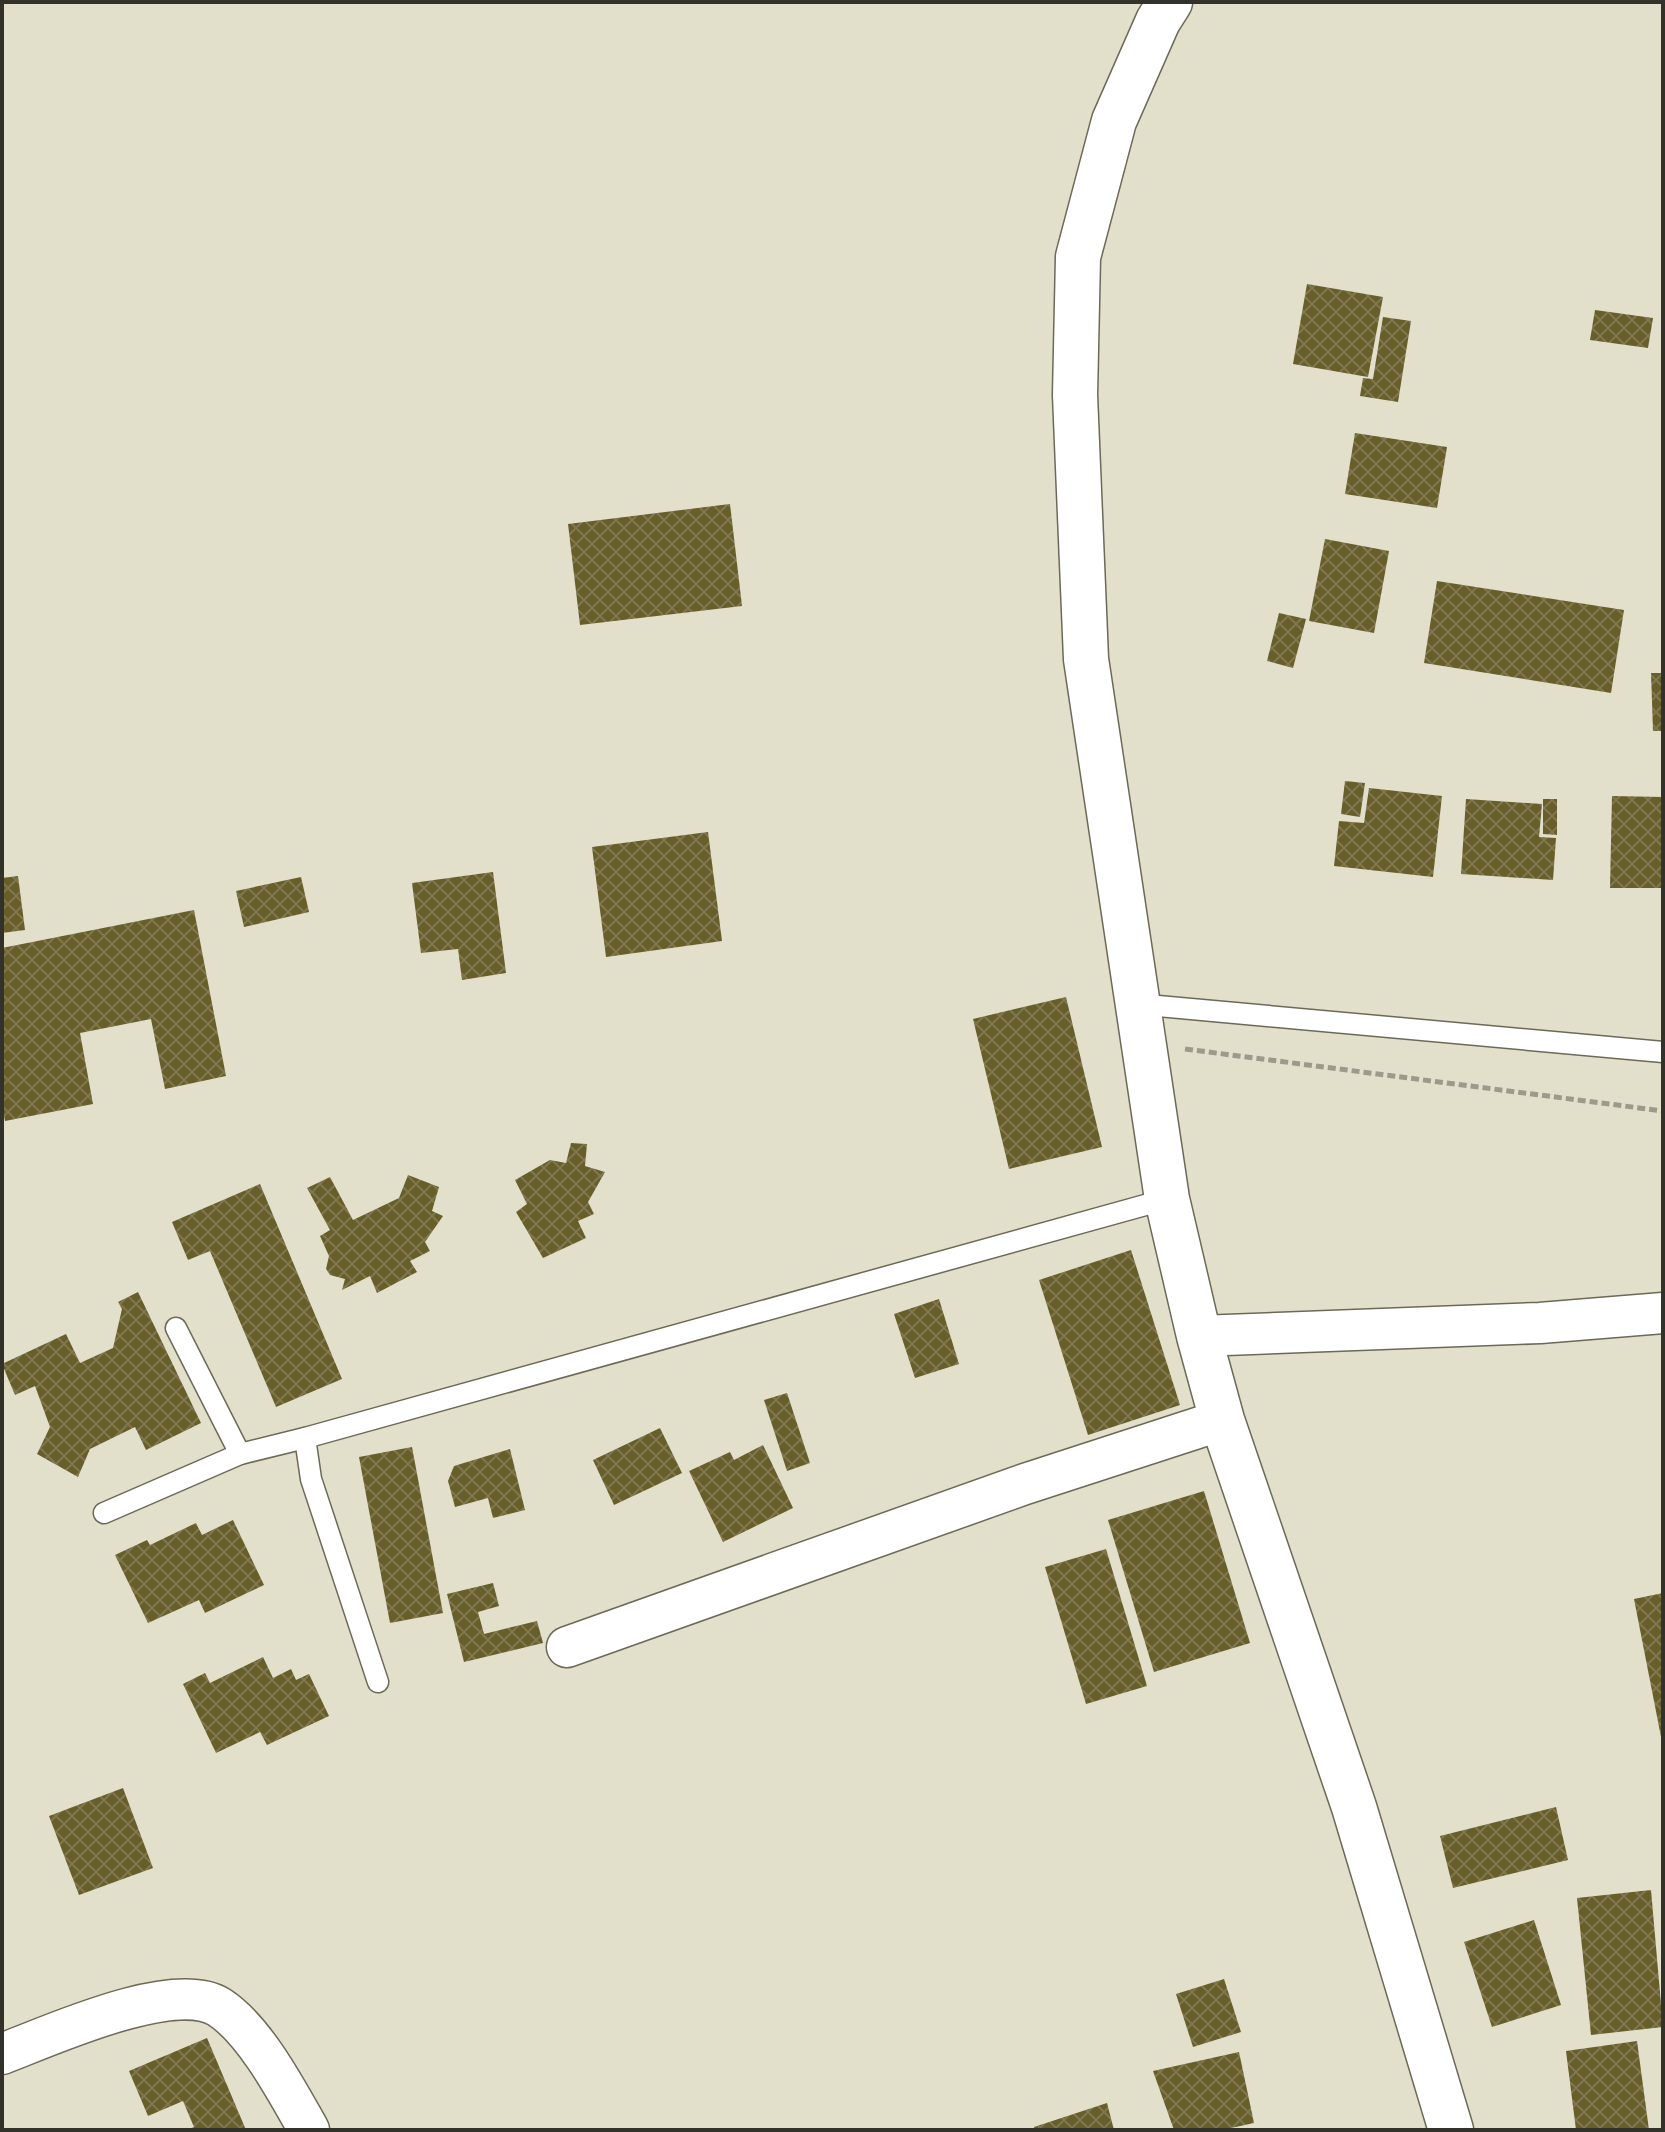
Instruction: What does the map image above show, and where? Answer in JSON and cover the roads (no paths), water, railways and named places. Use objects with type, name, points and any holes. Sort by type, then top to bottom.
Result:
[{"type":"street","points":[[1170,2],[1158,21],[1114,121],[1078,257],[1075,395],[1086,659],[1167,1199],[1199,1336],[1222,1420],[1354,1807],[1451,2130]]},
{"type":"street","points":[[1199,1336],[1540,1323],[1663,1313]]},
{"type":"street","points":[[567,1647],[1025,1484],[1222,1420]]},
{"type":"street","points":[[2,2054],[131,2006],[184,1999],[218,2006],[250,2037],[309,2130]]},
{"type":"lane","points":[[1140,1024],[1663,1052]]},
{"type":"lane","points":[[104,1513],[240,1454],[1167,1199]]},
{"type":"lane","points":[[176,1328],[240,1454]]},
{"type":"lane","points":[[305,1438],[311,1479],[378,1682]]}]
